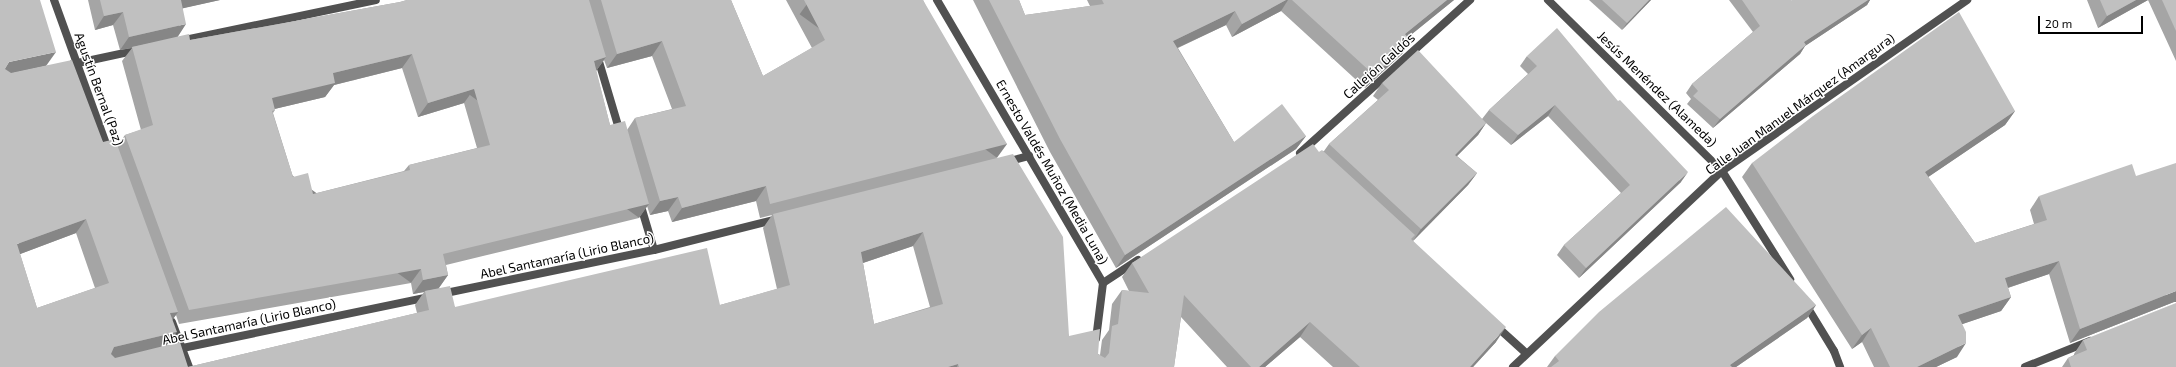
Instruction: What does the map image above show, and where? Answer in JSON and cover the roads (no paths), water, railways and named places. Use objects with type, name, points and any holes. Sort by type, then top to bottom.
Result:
[{"type":"street","name":"Agustín Bernal (Paz)","points":[[54,0],[76,64],[113,161]]},
{"type":"street","points":[[168,44],[376,0]]},
{"type":"street","name":"Ernesto Valdés Muñoz (Media Luna)","points":[[936,0],[1103,283],[1095,352]]},
{"type":"street","name":"Callejón Galdós","points":[[1292,158],[1308,152],[1470,0]]},
{"type":"street","name":"Jesús Menéndez (Alameda)","points":[[1548,0],[1722,171],[1793,284]]},
{"type":"street","name":"Calle Juan Manuel Márquez (Amargura)","points":[[1512,367],[1722,171],[1967,0]]},
{"type":"street","points":[[594,46],[623,144]]},
{"type":"street","points":[[61,67],[146,49]]},
{"type":"street","points":[[998,164],[1029,156]]},
{"type":"street","points":[[639,197],[654,250]]},
{"type":"street","name":"Abel Santamaría (Lirio Blanco)","points":[[167,352],[654,250],[784,218]]},
{"type":"street","points":[[1103,283],[1149,253]]},
{"type":"street","points":[[1801,298],[1834,352],[1840,367]]},
{"type":"street","points":[[168,311],[188,367]]},
{"type":"street","points":[[1491,321],[1526,354]]},
{"type":"street","points":[[2025,367],[2097,338]]}]
